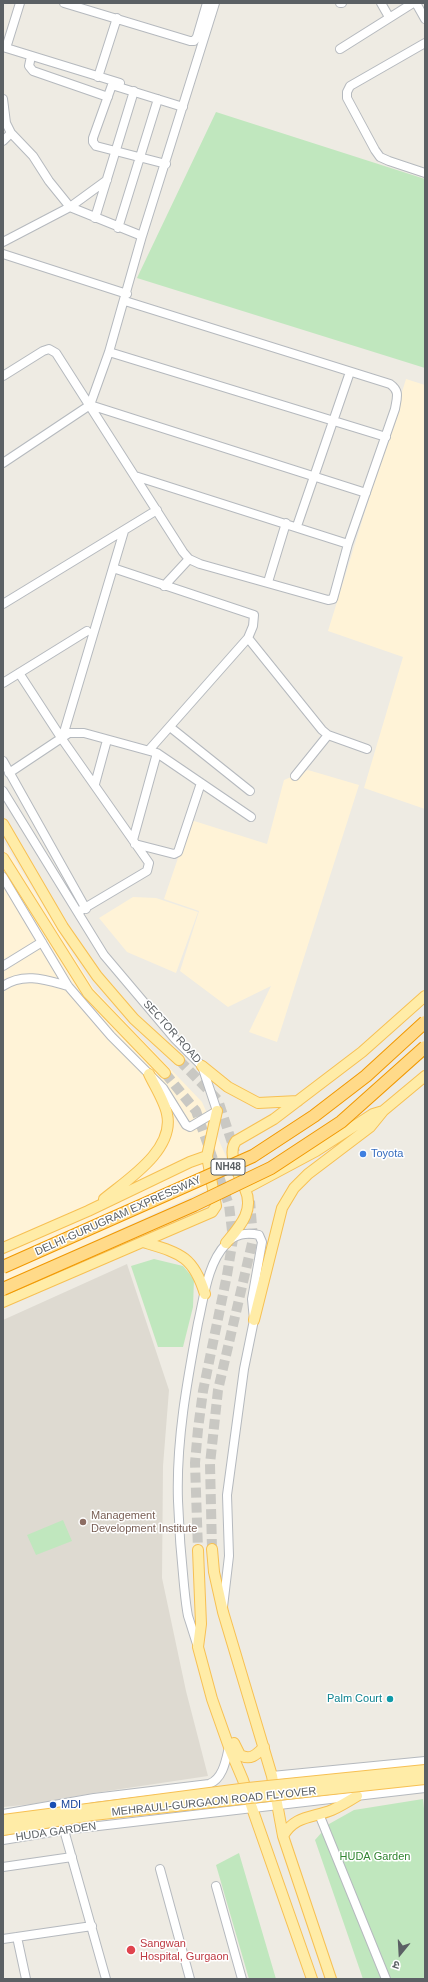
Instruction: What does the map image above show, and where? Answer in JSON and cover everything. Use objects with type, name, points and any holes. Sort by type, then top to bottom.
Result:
[{"type":"highway","name":"DELHI-GURUGRAM EXPRESSWAY","points":[[3,1267],[253,1156],[314,1116],[360,1081],[425,1022]]},
{"type":"highway","name":"DELHI-GURUGRAM EXPRESSWAY","points":[[3,1289],[194,1205],[271,1168],[341,1122],[425,1047]]},
{"type":"main road","points":[[3,824],[63,927],[97,976],[134,1019],[179,1060]]},
{"type":"main road","points":[[3,858],[88,993],[165,1073]]},
{"type":"main road","points":[[226,1243],[244,1219],[249,1207],[248,1196],[232,1154],[233,1146],[236,1141],[274,1119],[362,1052],[425,996]]},
{"type":"main road","points":[[202,1066],[228,1087],[258,1103],[298,1101]]},
{"type":"main road","points":[[88,1211],[148,1164],[159,1148],[166,1131],[168,1114],[149,1074]]},
{"type":"main road","points":[[254,1320],[282,1208],[294,1188],[308,1174],[370,1127],[383,1111],[425,1076]]},
{"type":"main road","points":[[3,1302],[212,1212],[216,1206],[208,1156],[217,1111]]},
{"type":"main road","points":[[245,1189],[316,1151],[373,1114],[383,1111]]},
{"type":"main road","points":[[3,1248],[88,1211],[190,1162],[208,1156]]},
{"type":"main road","points":[[143,1242],[182,1257],[194,1267],[199,1275],[204,1294]]},
{"type":"main road","points":[[212,1549],[214,1572],[223,1612],[272,1776],[284,1836],[331,1979]]},
{"type":"main road","points":[[198,1550],[201,1624],[198,1647],[212,1699],[229,1747],[244,1780],[252,1808],[312,1979]]},
{"type":"main road","points":[[212,1699],[224,1720],[240,1755],[250,1758],[264,1747]]},
{"type":"main road","name":"MEHRAULI-GURGAON ROAD FLYOVER","points":[[3,1820],[248,1788],[425,1770]]},
{"type":"main road","name":"MEHRAULI-GURGAON ROAD FLYOVER","points":[[3,1830],[93,1816],[425,1779]]},
{"type":"main road","points":[[284,1836],[288,1827],[297,1821],[332,1810],[357,1796]]},
{"type":"street","points":[[20,3],[4,47],[125,84]]},
{"type":"street","points":[[64,3],[117,18],[190,42],[194,41],[197,37],[207,3]]},
{"type":"street","points":[[3,463],[90,405],[126,298],[142,236],[184,107],[215,3]]},
{"type":"street","points":[[381,3],[389,17]]},
{"type":"street","points":[[416,3],[425,19]]},
{"type":"street","points":[[340,49],[408,4]]},
{"type":"street","points":[[111,88],[103,85],[99,77],[117,18]]},
{"type":"street","points":[[425,43],[350,86],[347,92],[347,98],[374,150],[380,157],[425,173]]},
{"type":"street","points":[[31,56],[29,66],[33,71],[108,97]]},
{"type":"street","points":[[166,164],[140,156],[96,146],[93,142],[112,85],[184,107]]},
{"type":"street","points":[[95,218],[134,91]]},
{"type":"street","points":[[3,99],[6,123],[11,133],[25,145],[48,181],[70,207],[118,228],[142,236]]},
{"type":"street","points":[[118,228],[158,99]]},
{"type":"street","points":[[3,141],[11,133]]},
{"type":"street","points":[[3,242],[70,207],[107,180]]},
{"type":"street","points":[[3,254],[126,298],[390,384],[396,389],[398,394],[395,408],[348,544],[333,599],[328,600],[200,564],[189,559],[183,552],[56,353],[49,350],[43,351],[3,376]]},
{"type":"street","points":[[109,352],[386,437]]},
{"type":"street","points":[[297,526],[350,372]]},
{"type":"street","points":[[90,405],[366,493]]},
{"type":"street","points":[[135,476],[297,526],[348,544]]},
{"type":"street","points":[[3,604],[157,510]]},
{"type":"street","points":[[268,582],[286,523]]},
{"type":"street","points":[[62,739],[124,531]]},
{"type":"street","points":[[164,586],[189,559]]},
{"type":"street","points":[[112,568],[254,615],[253,626],[248,638],[170,727],[153,752],[134,842]]},
{"type":"street","points":[[3,683],[87,632]]},
{"type":"street","points":[[248,638],[317,724],[328,735],[367,749]]},
{"type":"street","points":[[3,761],[82,911],[147,871],[149,863],[62,739],[18,673]]},
{"type":"street","points":[[170,727],[250,790]]},
{"type":"street","points":[[9,772],[62,739],[69,733],[77,732],[153,752],[250,817]]},
{"type":"street","points":[[295,776],[328,735]]},
{"type":"street","points":[[95,784],[107,740]]},
{"type":"street","points":[[134,842],[174,854],[178,852],[201,783]]},
{"type":"street","name":"SECTOR ROAD","points":[[3,791],[82,911],[104,955],[175,1039],[202,1066],[217,1111]]},
{"type":"street","points":[[3,877],[68,986],[111,1036],[163,1088],[186,1126],[190,1127],[217,1111]]},
{"type":"street","points":[[3,966],[42,942]]},
{"type":"street","points":[[3,986],[22,978],[40,978],[68,986]]},
{"type":"street","points":[[198,1647],[188,1614],[181,1559],[178,1499],[179,1444],[183,1409],[204,1294],[217,1257],[226,1243],[240,1235],[249,1233],[259,1235],[262,1242],[252,1299],[254,1320],[244,1369],[227,1496],[229,1556],[223,1612]]},
{"type":"street","points":[[3,1814],[94,1798],[213,1782],[219,1776],[224,1767],[229,1747]]},
{"type":"street","points":[[272,1776],[425,1761]]},
{"type":"street","points":[[319,1772],[322,1800]]},
{"type":"street","points":[[197,1785],[203,1814]]},
{"type":"street","name":"HUDA GARDEN","points":[[3,1840],[64,1830],[277,1804],[425,1788]]},
{"type":"street","points":[[320,1814],[386,1979]]},
{"type":"street","points":[[64,1830],[106,1979]]},
{"type":"street","points":[[3,1867],[72,1857]]},
{"type":"street","points":[[160,1869],[190,1979]]},
{"type":"street","points":[[216,1886],[242,1979]]},
{"type":"street","points":[[3,1939],[92,1926]]},
{"type":"street","points":[[16,1937],[26,1979]]},
{"type":"shaded area","points":[[406,379],[425,385],[425,809],[364,788],[403,657],[328,631]]},
{"type":"shaded area","points":[[308,770],[359,785],[277,1042],[249,1032],[271,986],[228,1007],[180,971],[199,911],[164,899],[191,820],[267,844],[284,780]]},
{"type":"shaded area","points":[[3,840],[94,989],[202,1102],[235,1177],[3,1282]]},
{"type":"shaded area","points":[[133,897],[156,898],[198,912],[176,973],[127,952],[99,918]]},
{"type":"shaded area","name":"Management Development Institute","points":[[127,1264],[169,1390],[163,1466],[162,1578],[186,1691],[208,1776],[94,1793],[33,1804],[3,1807],[3,1320]]},
{"type":"green space","points":[[216,112],[425,179],[425,368],[137,278]]},
{"type":"green space","points":[[154,1259],[183,1266],[194,1279],[193,1307],[183,1347],[158,1347],[131,1266]]},
{"type":"green space","points":[[63,1520],[72,1541],[36,1555],[27,1535]]},
{"type":"green space","name":"HUDA Garden","points":[[423,1799],[425,1818],[425,1979],[363,1979],[315,1840],[329,1824],[354,1810]]},
{"type":"green space","points":[[239,1853],[276,1979],[249,1979],[216,1865]]},
{"type":"tunnel","points":[[179,1060],[218,1100],[235,1152]]},
{"type":"tunnel","points":[[165,1073],[196,1111],[229,1205],[233,1239],[203,1391],[198,1429],[195,1463],[198,1550]]},
{"type":"tunnel","points":[[212,1549],[210,1464],[218,1390],[253,1239],[250,1201]]},
{"type":"place","name":"Toyota","points":[[363,1154]]},
{"type":"place","name":"Management Development Institute","points":[[83,1522]]},
{"type":"place","name":"Palm Court","points":[[390,1699]]},
{"type":"place","name":"MDI","points":[[53,1805]]},
{"type":"place","name":"Sangwan Hospital, Gurgaon","points":[[131,1950]]}]
